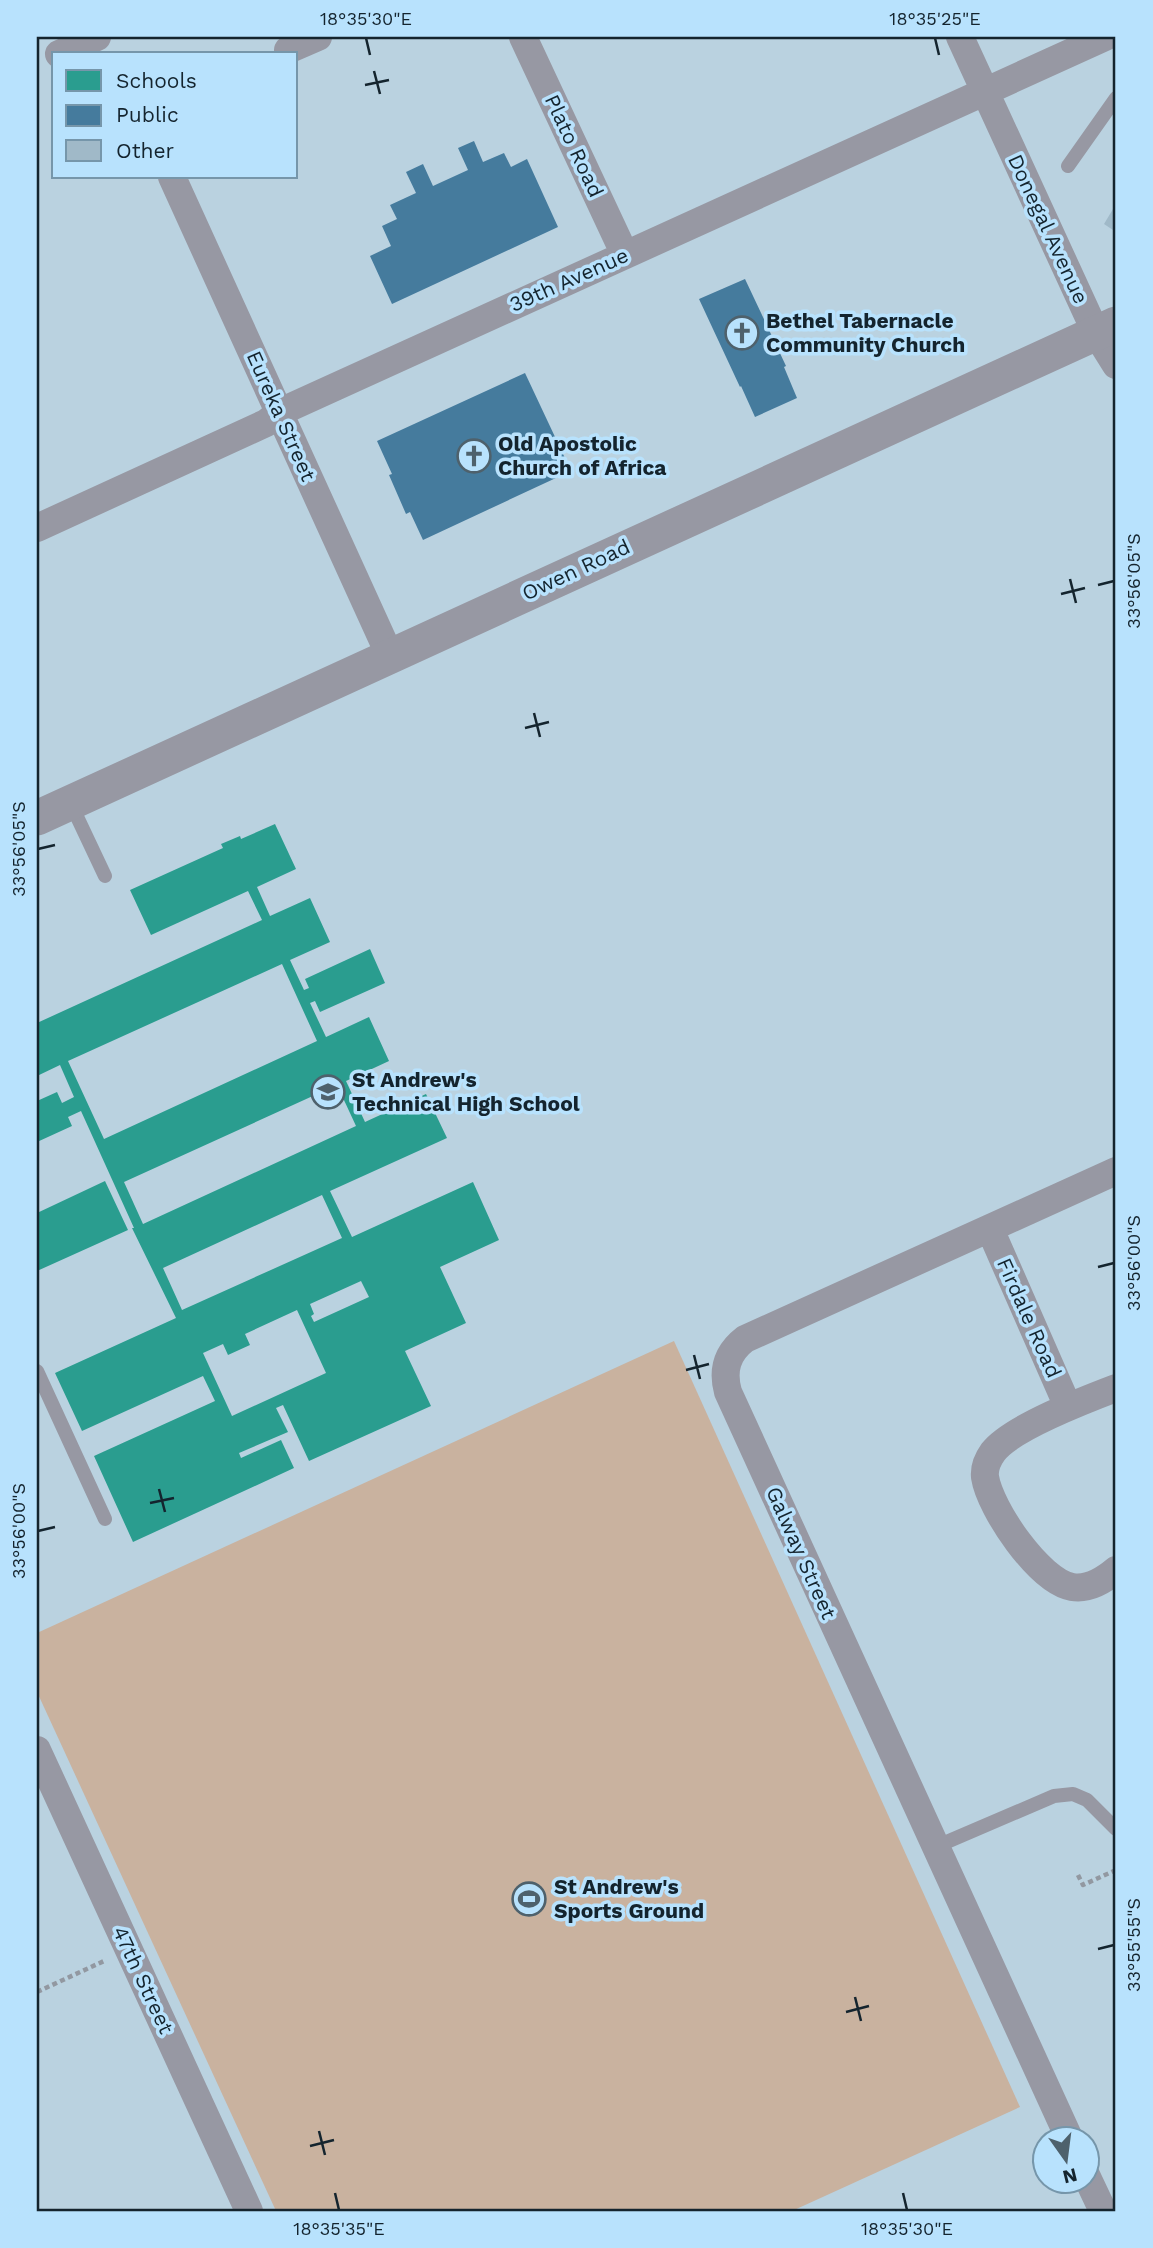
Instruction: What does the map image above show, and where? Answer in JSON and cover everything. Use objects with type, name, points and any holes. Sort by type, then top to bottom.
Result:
[{"type":"street","points":[[64,52],[97,37]]},
{"type":"street","points":[[288,50],[318,37]]},
{"type":"street","name":"Plato Road","points":[[523,37],[625,255]]},
{"type":"street","name":"Donegal Avenue","points":[[960,37],[1106,329],[1116,365]]},
{"type":"street","name":"39th Avenue","points":[[37,528],[266,423],[279,412],[1105,37]]},
{"type":"street","name":"Eureka Street","points":[[172,178],[390,656]]},
{"type":"street","name":"Owen Road","points":[[37,818],[1106,329]]},
{"type":"street","name":"Galway Street","points":[[1064,2126],[728,1392],[725,1372],[731,1352],[746,1339],[1116,1171]]},
{"type":"street","name":"Firdale Road","points":[[990,1230],[1068,1407]]},
{"type":"street","points":[[1116,1388],[1068,1407],[1007,1439],[996,1448],[985,1466],[985,1478],[1005,1525],[1043,1570],[1073,1587],[1087,1587],[1116,1570]]},
{"type":"street","name":"47th Street","points":[[37,1749],[249,2211]]},
{"type":"lane","points":[[1069,166],[1116,98]]},
{"type":"lane","points":[[71,802],[105,876]]},
{"type":"lane","points":[[37,1371],[105,1519]]},
{"type":"lane","points":[[935,1847],[1054,1796],[1073,1794],[1087,1800],[1116,1829]]},
{"type":"path","points":[[1078,1875],[1083,1885],[1116,1870]]},
{"type":"path","points":[[37,1992],[114,1957]]},
{"type":"shaded area","name":"St Andrew's Sports Ground","points":[[674,1341],[1020,2107],[792,2211],[276,2211],[37,1692],[37,1633]]},
{"type":"building: Schools","points":[[275,824],[296,869],[257,887],[270,916],[310,898],[330,942],[290,960],[304,990],[309,988],[305,979],[370,949],[385,983],[320,1012],[315,1001],[310,1003],[326,1037],[369,1017],[389,1061],[346,1081],[365,1122],[426,1094],[447,1138],[330,1191],[352,1237],[473,1182],[499,1240],[440,1267],[466,1323],[405,1351],[431,1406],[309,1461],[283,1405],[276,1408],[288,1432],[239,1453],[241,1458],[281,1440],[294,1468],[133,1542],[94,1456],[215,1401],[203,1376],[82,1431],[55,1373],[176,1318],[132,1228],[81,1111],[68,1117],[72,1126],[37,1142],[37,1101],[57,1092],[62,1103],[74,1097],[60,1065],[37,1076],[37,1023],[262,920],[248,891],[151,935],[130,890],[223,848],[221,844],[240,836],[241,839]],"holes":[[[282,964],[317,1041],[104,1139],[68,1061]],[[337,1085],[356,1126],[143,1224],[124,1182]],[[322,1195],[342,1238],[182,1310],[163,1268]],[[361,1281],[369,1297],[314,1322],[311,1316],[314,1314],[310,1304]],[[297,1310],[326,1373],[232,1416],[203,1353],[223,1344],[228,1355],[250,1345],[245,1334]]]},
{"type":"building: Schools","points":[[105,1181],[128,1230],[37,1271],[37,1213]]},
{"type":"building: Public","points":[[474,141],[483,162],[504,153],[511,167],[527,159],[558,227],[392,304],[370,256],[391,246],[382,226],[397,219],[390,205],[416,193],[406,172],[423,164],[433,186],[468,170],[458,148]]},
{"type":"building: Public","name":"Bethel Tabernacle Community Church","points":[[745,279],[786,366],[784,367],[797,398],[755,417],[699,299]]},
{"type":"building: Public","name":"Old Apostolic Church of Africa","points":[[525,373],[571,471],[423,540],[410,512],[406,514],[377,441]]},
{"type":"building: Other","points":[[1116,204],[1116,232],[1104,224]]},
{"type":"place","name":"Bethel Tabernacle Community Church","points":[[742,333]]},
{"type":"place","name":"Old Apostolic Church of Africa","points":[[474,456]]},
{"type":"place","name":"St Andrew's Technical High School","points":[[328,1092]]},
{"type":"place","name":"St Andrew's Sports Ground","points":[[529,1899]]}]
